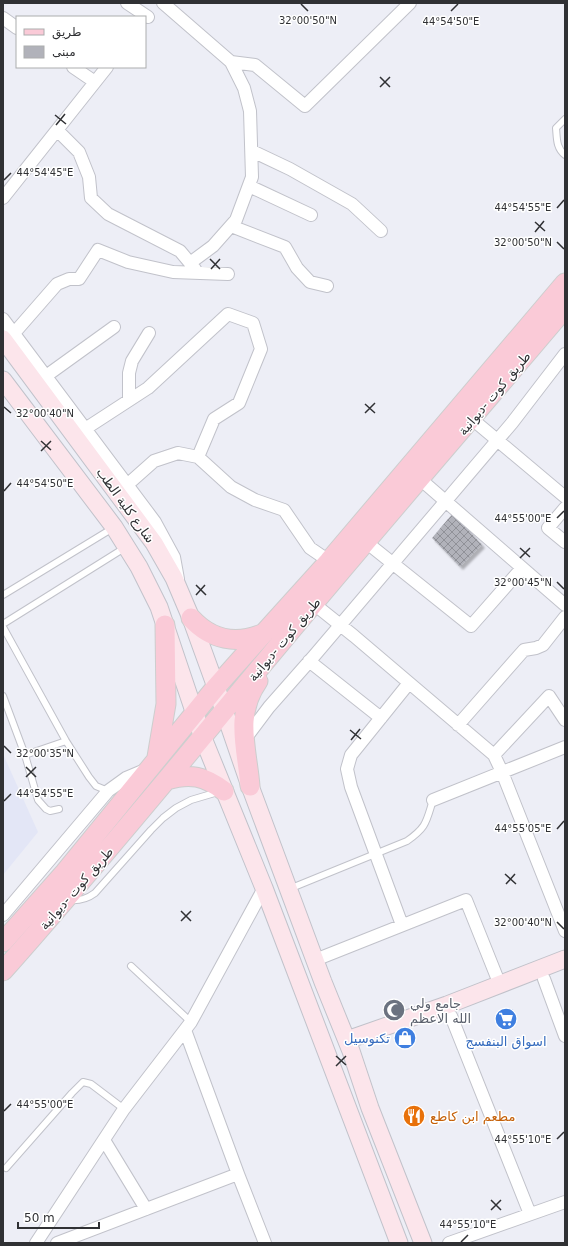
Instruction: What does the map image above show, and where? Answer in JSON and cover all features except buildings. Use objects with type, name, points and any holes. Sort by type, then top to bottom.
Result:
[{"type":"main road","name":"طريق كوت -ديوانية","points":[[3,942],[65,872],[216,688],[329,561],[565,283]]},
{"type":"main road","name":"طريق كوت -ديوانية","points":[[3,971],[66,900],[203,738],[267,659],[565,308]]},
{"type":"main road","name":"شارع كلية الطب","points":[[7,338],[49,400],[154,543],[174,578],[191,618],[225,711],[250,786],[323,982],[349,1046],[370,1108],[423,1243]]},
{"type":"main road","name":"شارع كلية الطب","points":[[3,380],[114,527],[127,546],[150,587],[166,625],[203,738],[264,888],[399,1243]]},
{"type":"main road","points":[[30,416],[49,400]]},
{"type":"main road","points":[[191,618],[197,625],[212,635],[229,640],[247,639],[264,633]]},
{"type":"main road","points":[[153,764],[166,704],[166,625]]},
{"type":"main road","points":[[250,786],[243,722],[245,711],[252,692],[263,673],[267,659]]},
{"type":"main road","points":[[167,780],[191,776],[203,778],[214,783],[224,791]]},
{"type":"main road","points":[[349,1046],[447,1005],[565,959]]},
{"type":"main road","points":[[349,1046],[451,1016],[565,971]]},
{"type":"main road","points":[[303,989],[323,982]]},
{"type":"main road","points":[[350,1115],[370,1108]]},
{"type":"street","points":[[127,3],[142,16]]},
{"type":"street","points":[[146,19],[159,3]]},
{"type":"street","points":[[163,3],[231,62],[244,88],[250,111],[252,177],[236,220],[213,246],[190,263]]},
{"type":"street","points":[[231,62],[255,65],[305,106],[410,3]]},
{"type":"street","points":[[74,68],[95,82]]},
{"type":"street","points":[[3,198],[107,68]]},
{"type":"street","points":[[57,130],[80,152],[89,177],[92,198],[102,209],[108,214],[180,251],[198,273]]},
{"type":"street","points":[[252,152],[290,169],[352,204],[381,231]]},
{"type":"street","points":[[249,186],[311,215]]},
{"type":"street","points":[[231,226],[285,247],[297,268],[310,282],[327,286]]},
{"type":"street","points":[[7,338],[57,284],[69,279],[79,279],[98,250],[128,262],[173,272],[228,274]]},
{"type":"street","points":[[85,429],[148,388],[228,314],[253,323],[261,349],[239,403],[214,419],[198,457]]},
{"type":"street","points":[[3,319],[7,338],[46,376],[154,522],[174,557],[182,598]]},
{"type":"street","points":[[46,376],[114,327]]},
{"type":"street","points":[[129,400],[129,372],[132,361],[149,334]]},
{"type":"street","points":[[244,740],[269,707],[512,423],[565,354]]},
{"type":"street","points":[[472,419],[565,497]]},
{"type":"street","points":[[127,485],[154,461],[178,453],[198,457],[231,487],[255,500],[284,510],[310,548],[329,561]]},
{"type":"street","points":[[420,479],[565,605]]},
{"type":"street","points":[[565,508],[548,528],[565,542]]},
{"type":"street","points":[[366,542],[471,626],[522,568]]},
{"type":"street","points":[[314,604],[494,755],[565,931]]},
{"type":"street","points":[[458,726],[524,650],[543,645],[565,617]]},
{"type":"street","points":[[309,661],[381,718]]},
{"type":"street","points":[[402,925],[351,787],[347,769],[351,755],[409,683]]},
{"type":"street","points":[[494,755],[549,696],[565,720]]},
{"type":"street","points":[[433,800],[565,747]]},
{"type":"street","points":[[3,915],[108,791],[126,778],[153,764]]},
{"type":"street","points":[[43,1240],[124,1109],[188,1026],[264,888]]},
{"type":"street","points":[[315,960],[466,900],[500,984]]},
{"type":"street","points":[[544,980],[565,1036]]},
{"type":"street","points":[[451,1016],[530,1214]]},
{"type":"street","points":[[188,1026],[238,1174],[265,1243]]},
{"type":"street","points":[[104,1140],[146,1209]]},
{"type":"street","points":[[57,1243],[238,1174]]},
{"type":"street","points":[[449,1243],[565,1202]]},
{"type":"lane","points":[[565,119],[556,128],[557,143],[561,152],[565,155]]},
{"type":"lane","points":[[3,595],[114,527]]},
{"type":"lane","points":[[108,791],[96,786],[88,777],[66,741],[3,625],[127,546]]},
{"type":"lane","points":[[3,696],[25,755],[38,800],[46,809],[50,811],[59,809]]},
{"type":"lane","points":[[25,755],[66,741]]},
{"type":"lane","points":[[66,900],[83,900],[95,893],[151,830],[176,808],[202,796],[224,791]]},
{"type":"lane","points":[[289,889],[407,842],[426,824],[433,800]]},
{"type":"lane","points":[[131,966],[188,1026]]},
{"type":"lane","points":[[6,1168],[83,1082],[91,1084],[124,1109]]},
{"type":"shaded area","points":[[3,754],[38,832],[3,875]]},
{"type":"place","name":"جامع ولي الله الاعظم","points":[[394,1010]]},
{"type":"place","name":"اسواق البنفسج","points":[[506,1019]]},
{"type":"place","name":"تكنوسيل","points":[[405,1038]]},
{"type":"place","name":"مطعم ابن كاطع","points":[[414,1116]]}]
